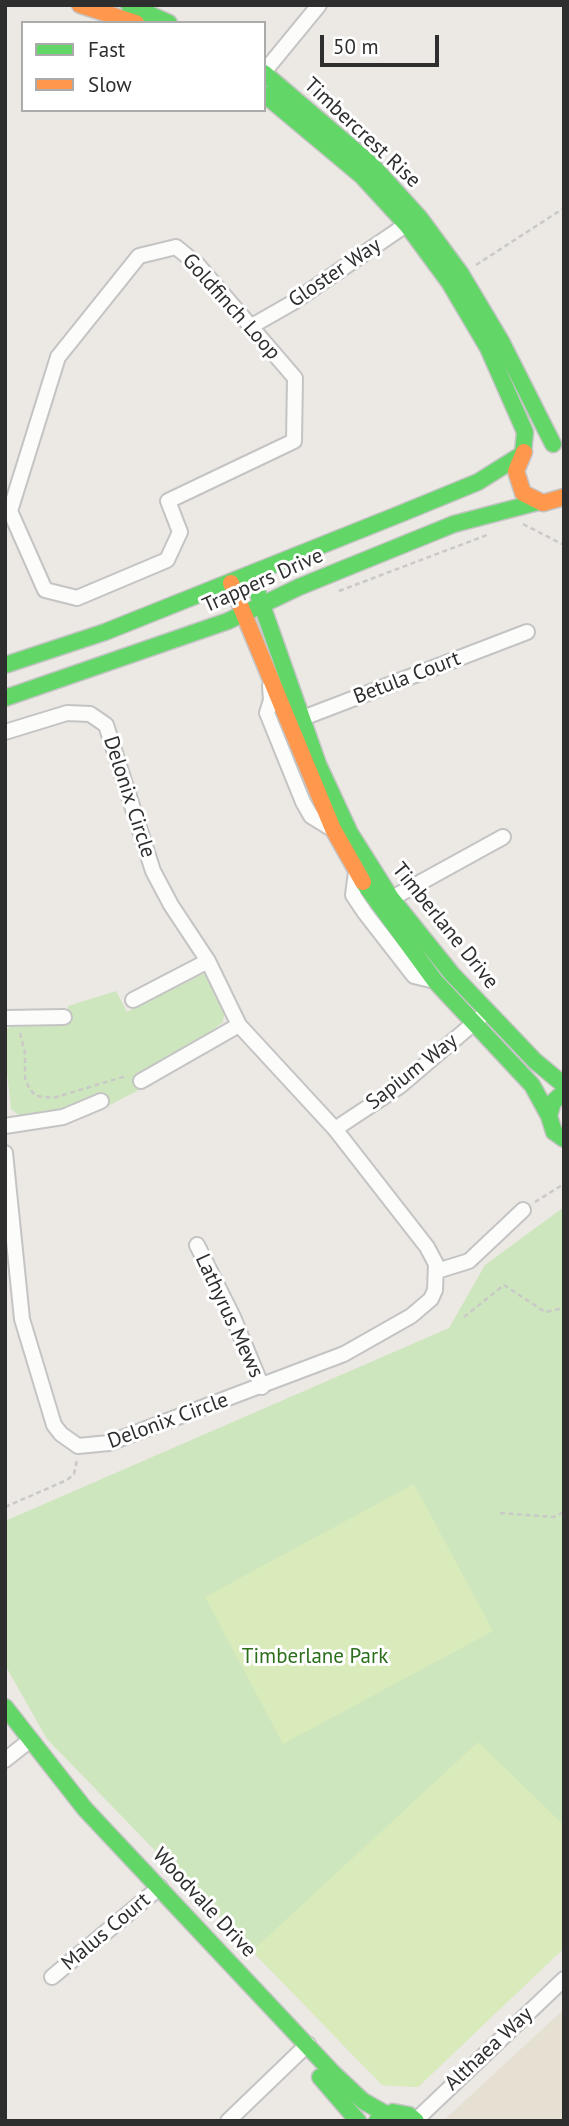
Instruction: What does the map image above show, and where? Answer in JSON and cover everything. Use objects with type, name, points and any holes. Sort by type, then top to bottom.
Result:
[{"type":"street","points":[[80,5],[130,21]]},
{"type":"street","points":[[129,5],[165,21]]},
{"type":"street","points":[[266,70],[319,5]]},
{"type":"street","name":"Timbercrest Rise","points":[[266,74],[372,165],[413,221],[488,348],[525,432],[516,471],[517,483],[523,493],[538,502]]},
{"type":"street","name":"Timbercrest Rise","points":[[266,96],[413,221],[461,274],[561,448]]},
{"type":"street","name":"Gloster Way","points":[[250,327],[292,303],[413,221]]},
{"type":"street","name":"Goldfinch Loop","points":[[176,247],[198,265],[250,327],[295,378],[294,441],[168,501],[180,532],[167,560],[77,598],[45,590],[10,511],[58,357],[139,256],[176,247]]},
{"type":"street","name":"Trappers Drive","points":[[5,665],[105,632],[478,482],[540,443],[561,448]]},
{"type":"street","name":"Trappers Drive","points":[[5,698],[176,640],[454,524],[538,502],[552,502],[564,496]]},
{"type":"street","name":"Timberlane Drive","points":[[251,574],[295,721],[333,830],[356,872],[452,974],[532,1085],[549,1116],[554,1132],[564,1139]]},
{"type":"street","name":"Timberlane Drive","points":[[231,583],[268,678],[318,764],[385,902],[435,981]]},
{"type":"street","name":"Betula Court","points":[[295,721],[527,632]]},
{"type":"street","name":"Timberlane Drive","points":[[268,678],[271,694],[267,713],[303,802],[311,816],[333,830]]},
{"type":"street","name":"Delonix Circle","points":[[5,732],[67,713],[90,713],[106,725],[153,871],[171,905],[208,961],[239,1025],[335,1129],[426,1247],[438,1272],[431,1299],[411,1316],[344,1354],[110,1443],[78,1446],[61,1434],[54,1425],[22,1319],[5,1153]]},
{"type":"street","points":[[385,902],[503,837]]},
{"type":"street","name":"Timberlane Drive","points":[[356,872],[353,895],[414,975],[435,981],[482,1016],[564,1085]]},
{"type":"street","points":[[133,1000],[208,961]]},
{"type":"street","name":"Sapium Way","points":[[335,1129],[400,1086],[482,1016]]},
{"type":"street","points":[[8,1018],[64,1017]]},
{"type":"street","points":[[136,1077],[239,1025]]},
{"type":"street","points":[[549,1116],[553,1102],[564,1092]]},
{"type":"street","points":[[5,1126],[63,1117],[101,1101]]},
{"type":"street","points":[[438,1272],[469,1261],[523,1210]]},
{"type":"street","name":"Lathyrus Mews","points":[[197,1245],[233,1317],[262,1387]]},
{"type":"street","name":"Woodvale Drive","points":[[5,1707],[24,1745]]},
{"type":"street","name":"Woodvale Drive","points":[[5,1730],[24,1745],[85,1809],[155,1891],[303,2049],[358,2121]]},
{"type":"street","points":[[5,1760],[24,1745]]},
{"type":"street","name":"Malus Court","points":[[52,1977],[155,1891]]},
{"type":"street","name":"Althaea Way","points":[[416,2121],[564,1979]]},
{"type":"street","points":[[228,2121],[303,2049]]},
{"type":"street","name":"Woodvale Drive","points":[[303,2049],[381,2118]]},
{"type":"street","points":[[381,2118],[402,2113],[416,2121]]},
{"type":"path","points":[[461,274],[564,208]]},
{"type":"path","points":[[520,522],[562,544]]},
{"type":"path","points":[[8,1018],[25,1053],[25,1077],[36,1096],[53,1098],[136,1077]]},
{"type":"path","points":[[523,1210],[564,1184]]},
{"type":"path","points":[[464,1317],[504,1284],[545,1312],[564,1308]]},
{"type":"path","points":[[5,1507],[67,1480],[74,1474],[78,1446]]},
{"type":"path","points":[[500,1513],[554,1517],[564,1512]]},
{"type":"shaded area","points":[[564,2009],[564,2121],[443,2121]]},
{"type":"green space","points":[[203,974],[208,976],[225,1009],[223,1022],[180,1055],[134,1076],[139,1090],[106,1107],[100,1095],[64,1109],[36,1115],[20,1116],[11,1109],[5,1053],[5,1031],[10,1027],[67,1023],[68,1006],[116,991],[127,1012]]},
{"type":"green space","name":"Timberlane Park","points":[[564,1207],[564,1948],[418,2087],[382,2085],[47,1739],[5,1665],[5,1521],[449,1328],[485,1265]]},
{"type":"green space","points":[[414,1484],[493,1631],[283,1744],[205,1597]]},
{"type":"green space","points":[[478,1742],[564,1825],[564,1948],[418,2087],[382,2085],[252,1951]]},
{"type":"traffic: fast","points":[[129,5],[165,21]]},
{"type":"traffic: fast","points":[[266,75],[372,165],[419,217],[461,274],[501,341],[553,444]]},
{"type":"traffic: fast","points":[[266,96],[362,176],[407,225],[449,282],[488,348],[525,432],[523,453]]},
{"type":"traffic: fast","points":[[5,665],[105,632],[400,514],[478,482],[521,455]]},
{"type":"traffic: fast","points":[[5,698],[228,621],[299,587],[454,524],[538,502]]},
{"type":"traffic: fast","points":[[251,574],[318,764],[350,833],[391,898],[452,974],[535,1061],[564,1085]]},
{"type":"traffic: fast","points":[[363,882],[435,981],[532,1085],[549,1116]]},
{"type":"traffic: fast","points":[[564,1092],[553,1102],[549,1116],[554,1132],[564,1139]]},
{"type":"traffic: fast","points":[[5,1707],[85,1809],[333,2073],[363,2101],[386,2114]]},
{"type":"traffic: fast","points":[[320,2077],[358,2121]]},
{"type":"traffic: fast","points":[[377,2121],[393,2112],[409,2115],[416,2121]]},
{"type":"traffic: slow","points":[[80,5],[130,21]]},
{"type":"traffic: slow","points":[[524,452],[516,471],[523,493],[543,503],[564,497]]},
{"type":"traffic: slow","points":[[231,583],[333,829],[363,882]]}]
